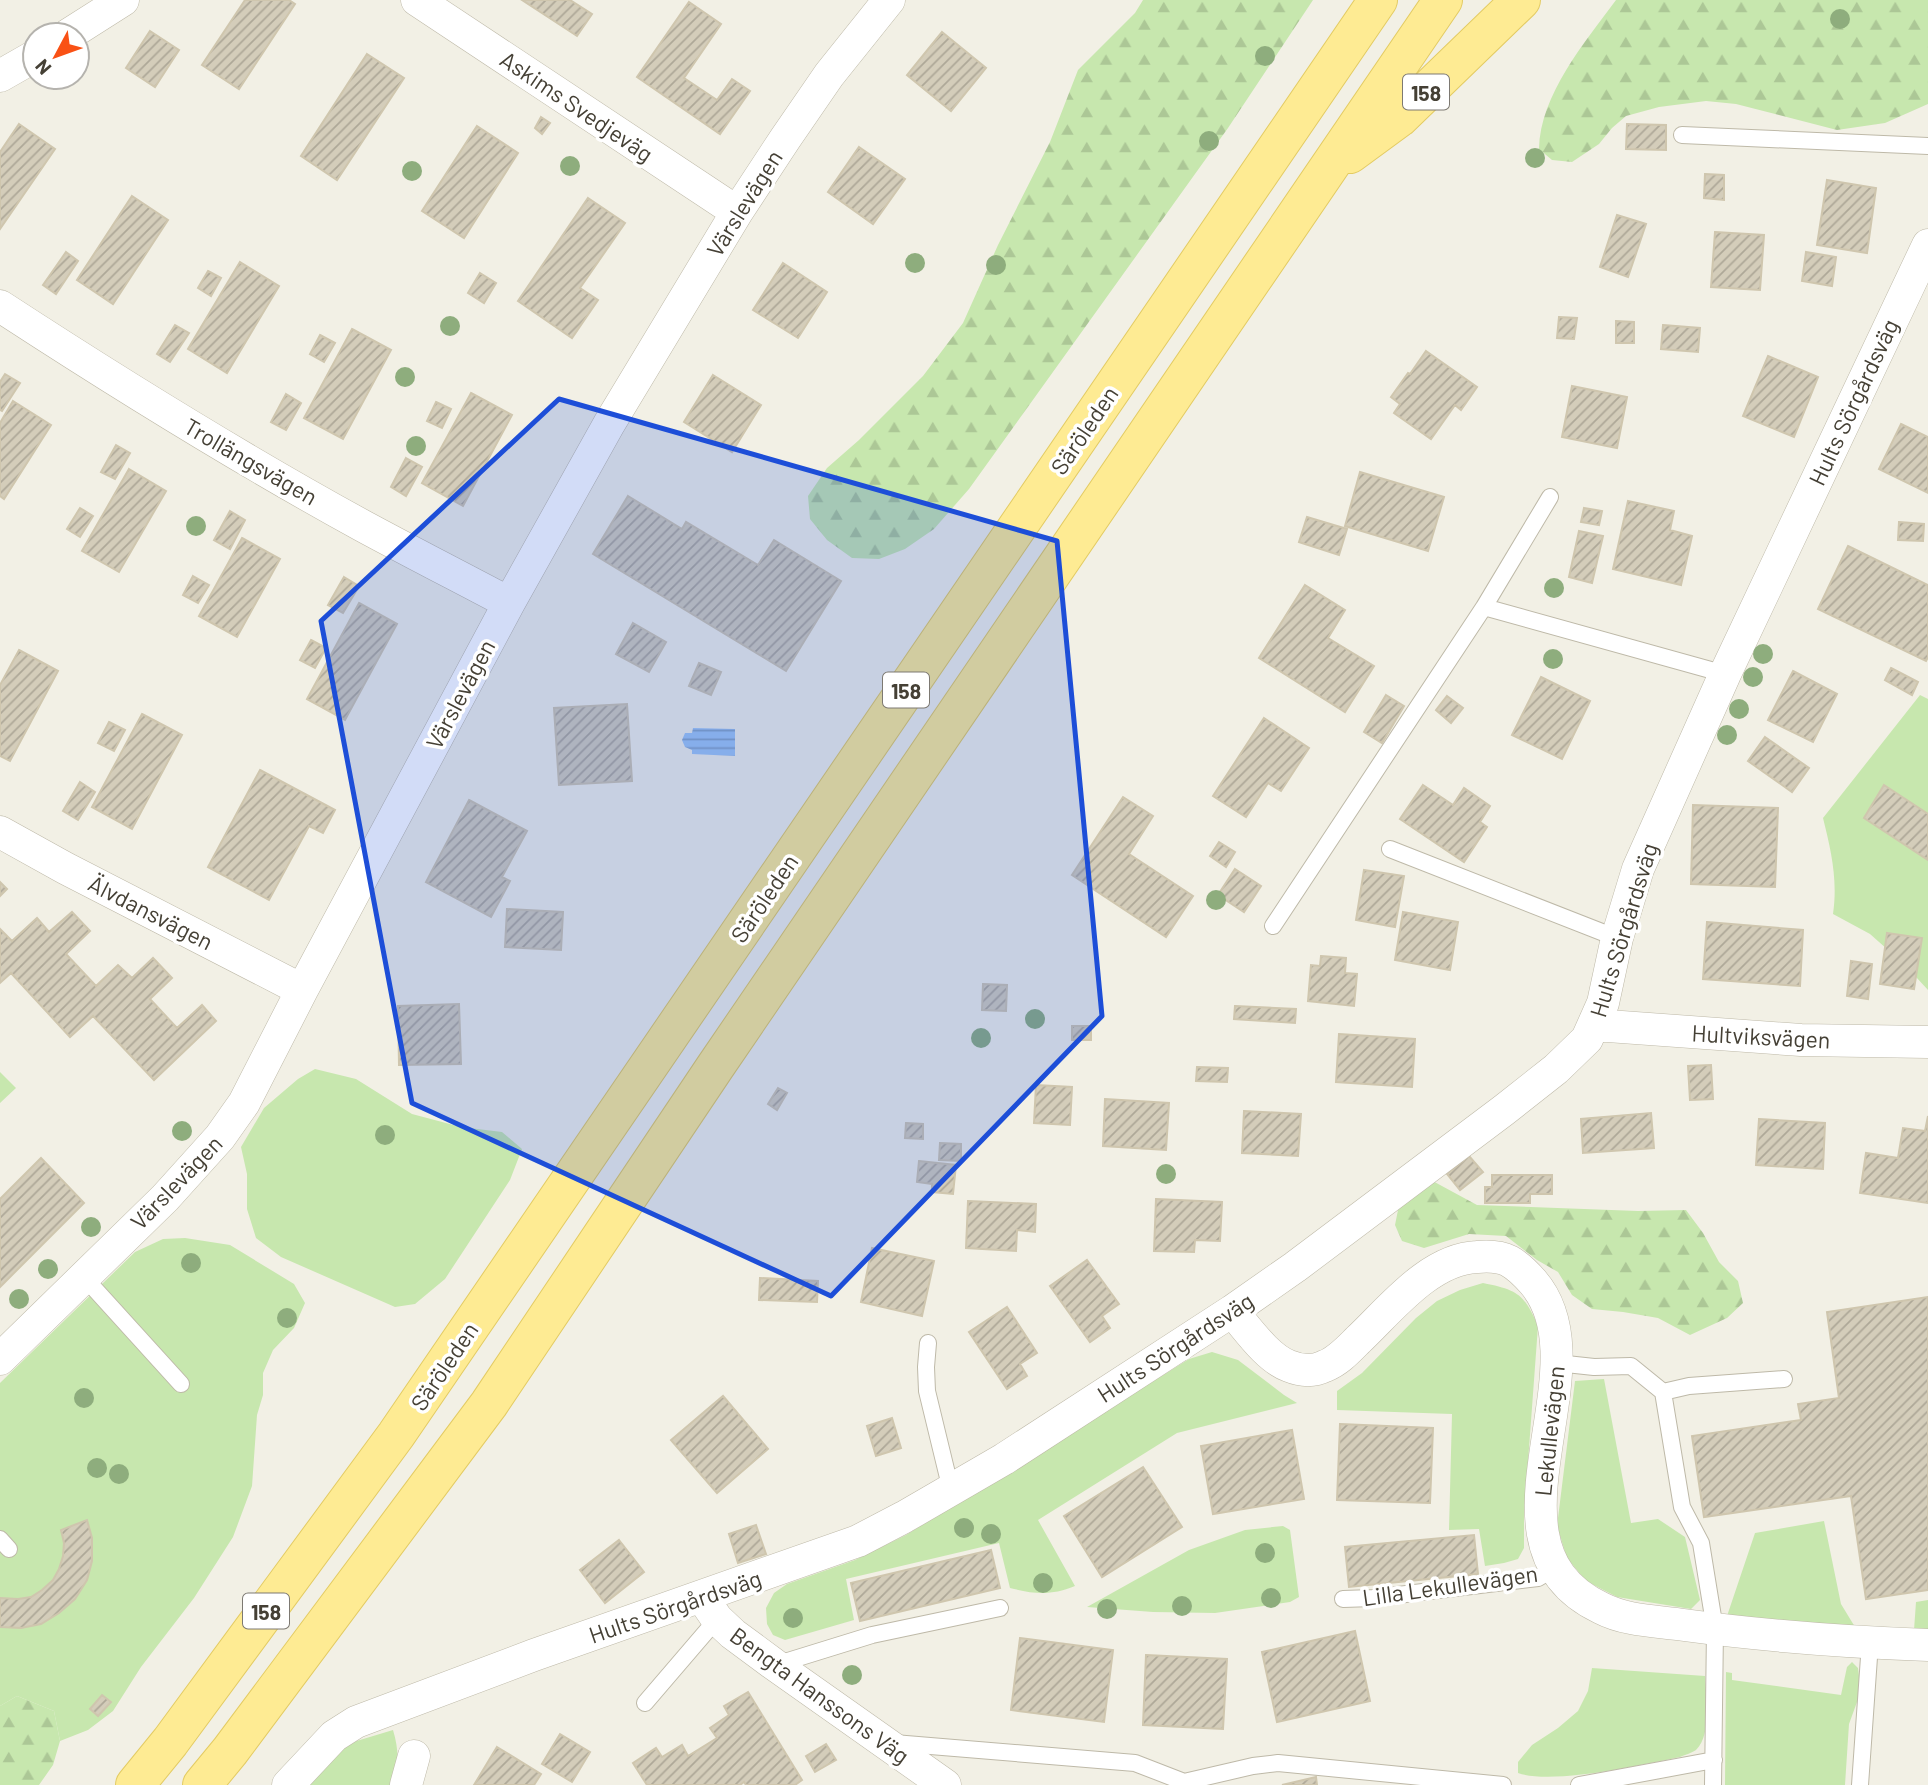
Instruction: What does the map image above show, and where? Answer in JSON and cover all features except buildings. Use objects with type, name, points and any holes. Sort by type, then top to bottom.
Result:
[{"type":"main road","name":"Säröleden","points":[[135,1785],[170,1742],[396,1436],[1378,0]]},
{"type":"main road","name":"158","points":[[202,1785],[489,1404],[1443,0]]},
{"type":"main road","name":"158","points":[[1323,174],[1399,118],[1521,0]]},
{"type":"street","points":[[90,21],[122,0]]},
{"type":"street","name":"Askims Svedjeväg","points":[[418,0],[737,212]]},
{"type":"street","name":"Värslevägen","points":[[0,1359],[165,1198],[220,1137],[244,1103],[509,603],[609,424],[737,212],[829,75],[889,0]]},
{"type":"street","points":[[0,76],[21,64]]},
{"type":"street","name":"Hults Sörgårdsväg","points":[[288,1785],[334,1736],[356,1722],[534,1655],[709,1608],[858,1541],[951,1490],[1004,1459],[1232,1311],[1295,1267],[1556,1069],[1587,1039],[1594,1025],[1638,869],[1725,674],[1928,244]]},
{"type":"street","name":"Trollängsvägen","points":[[0,306],[95,368],[226,447],[363,526],[509,603]]},
{"type":"street","name":"Älvdansvägen","points":[[0,832],[302,990]]},
{"type":"street","name":"Hultviksvägen","points":[[1594,1025],[1801,1040],[1928,1042]]},
{"type":"street","name":"Lekullevägen","points":[[1232,1311],[1270,1354],[1286,1366],[1307,1371],[1323,1368],[1338,1359],[1400,1298],[1422,1280],[1449,1264],[1468,1257],[1489,1256],[1507,1260],[1523,1271],[1539,1289],[1550,1311],[1557,1363],[1540,1498],[1543,1536],[1555,1568],[1567,1585],[1582,1598],[1622,1617],[1715,1629],[1870,1643],[1928,1645]]},
{"type":"street","name":"Bengta Hanssons Väg","points":[[709,1608],[733,1634],[945,1785]]},
{"type":"lane","points":[[1682,135],[1928,146]]},
{"type":"lane","points":[[1273,926],[1484,607],[1550,497]]},
{"type":"lane","points":[[1484,607],[1725,674]]},
{"type":"lane","points":[[1390,849],[1617,938]]},
{"type":"lane","points":[[83,1276],[181,1384]]},
{"type":"lane","points":[[928,1343],[927,1391],[951,1490]]},
{"type":"lane","points":[[1557,1363],[1594,1367],[1631,1366],[1662,1392],[1682,1507],[1701,1543],[1715,1629],[1713,1785]]},
{"type":"lane","points":[[1662,1392],[1689,1385],[1784,1378]]},
{"type":"lane","name":"Lilla Lekullevägen","points":[[1343,1599],[1373,1598],[1538,1578],[1555,1568]]},
{"type":"lane","points":[[645,1703],[709,1608]]},
{"type":"lane","points":[[775,1665],[872,1635],[1000,1608]]},
{"type":"lane","points":[[1860,1785],[1870,1643]]},
{"type":"lane","points":[[885,1742],[1135,1763],[1184,1782],[1278,1763],[1503,1785]]},
{"type":"lane","points":[[1579,1785],[1714,1760]]},
{"type":"highlighted area","points":[[559,399],[1057,541],[1102,1016],[831,1296],[412,1103],[321,621]]},
{"type":"green space","points":[[1143,0],[1313,0],[1228,128],[969,489],[934,529],[905,549],[879,559],[852,558],[827,540],[810,519],[808,496],[827,468],[923,376],[963,323],[998,245],[1050,142],[1078,70],[1135,13]]},
{"type":"green space","points":[[1616,0],[1928,0],[1928,104],[1885,123],[1837,130],[1736,104],[1706,101],[1659,107],[1626,116],[1599,144],[1572,162],[1552,160],[1539,149],[1547,109],[1566,70]]},
{"type":"green space","points":[[1920,695],[1928,699],[1928,990],[1870,934],[1833,914],[1834,877],[1823,818]]},
{"type":"green space","points":[[315,1069],[356,1079],[412,1114],[461,1127],[502,1132],[522,1149],[510,1180],[445,1279],[415,1304],[395,1307],[281,1257],[256,1238],[247,1209],[247,1174],[241,1147],[264,1108],[298,1079]]},
{"type":"green space","points":[[0,1072],[16,1088],[0,1103]]},
{"type":"green space","points":[[1429,1179],[1477,1205],[1638,1211],[1686,1210],[1719,1262],[1738,1281],[1743,1303],[1727,1318],[1690,1335],[1658,1318],[1592,1309],[1572,1295],[1558,1272],[1506,1236],[1469,1234],[1424,1248],[1402,1241],[1395,1225],[1400,1200]]},
{"type":"green space","points":[[185,1238],[230,1245],[294,1284],[305,1303],[294,1328],[273,1350],[263,1373],[263,1395],[257,1415],[252,1486],[233,1537],[194,1598],[141,1667],[113,1711],[88,1730],[60,1741],[54,1711],[17,1696],[0,1706],[0,1383],[135,1252],[163,1239]]},
{"type":"green space","points":[[1483,1283],[1518,1295],[1524,1300],[1538,1326],[1524,1548],[1518,1559],[1485,1566],[1479,1529],[1449,1530],[1452,1414],[1337,1410],[1337,1391],[1362,1373],[1416,1318],[1437,1301]]},
{"type":"green space","points":[[1212,1352],[1238,1360],[1297,1403],[1177,1433],[1038,1520],[1075,1586],[1042,1593],[1010,1588],[999,1543],[846,1579],[854,1620],[785,1640],[773,1635],[767,1624],[766,1608],[774,1593],[787,1584],[855,1560],[906,1535],[1189,1359]]},
{"type":"green space","points":[[1604,1379],[1631,1523],[1658,1519],[1685,1537],[1700,1600],[1691,1609],[1617,1597],[1586,1581],[1567,1558],[1557,1526],[1575,1381]]},
{"type":"green space","points":[[1824,1521],[1841,1604],[1855,1627],[1727,1616],[1755,1533]]},
{"type":"green space","points":[[1283,1526],[1290,1530],[1299,1597],[1290,1602],[1215,1613],[1087,1607],[1189,1550],[1245,1530]]},
{"type":"green space","points":[[1928,1600],[1928,1630],[1914,1630],[1916,1602]]},
{"type":"green space","points":[[1852,1662],[1858,1668],[1861,1691],[1849,1724],[1845,1785],[1725,1785],[1726,1672],[1732,1673],[1732,1680],[1841,1695],[1847,1667]]},
{"type":"green space","points":[[1592,1668],[1705,1676],[1706,1725],[1696,1750],[1680,1757],[1621,1769],[1552,1777],[1518,1773],[1518,1762],[1532,1745],[1578,1711],[1588,1691]]},
{"type":"green space","points":[[17,1696],[54,1711],[60,1741],[53,1765],[39,1785],[0,1785],[0,1706]]},
{"type":"green space","points":[[393,1730],[398,1758],[393,1785],[306,1785],[340,1746]]},
{"type":"water","points":[[693,728],[735,729],[735,756],[692,754],[692,750],[685,747],[682,740],[685,733],[692,733]]}]
